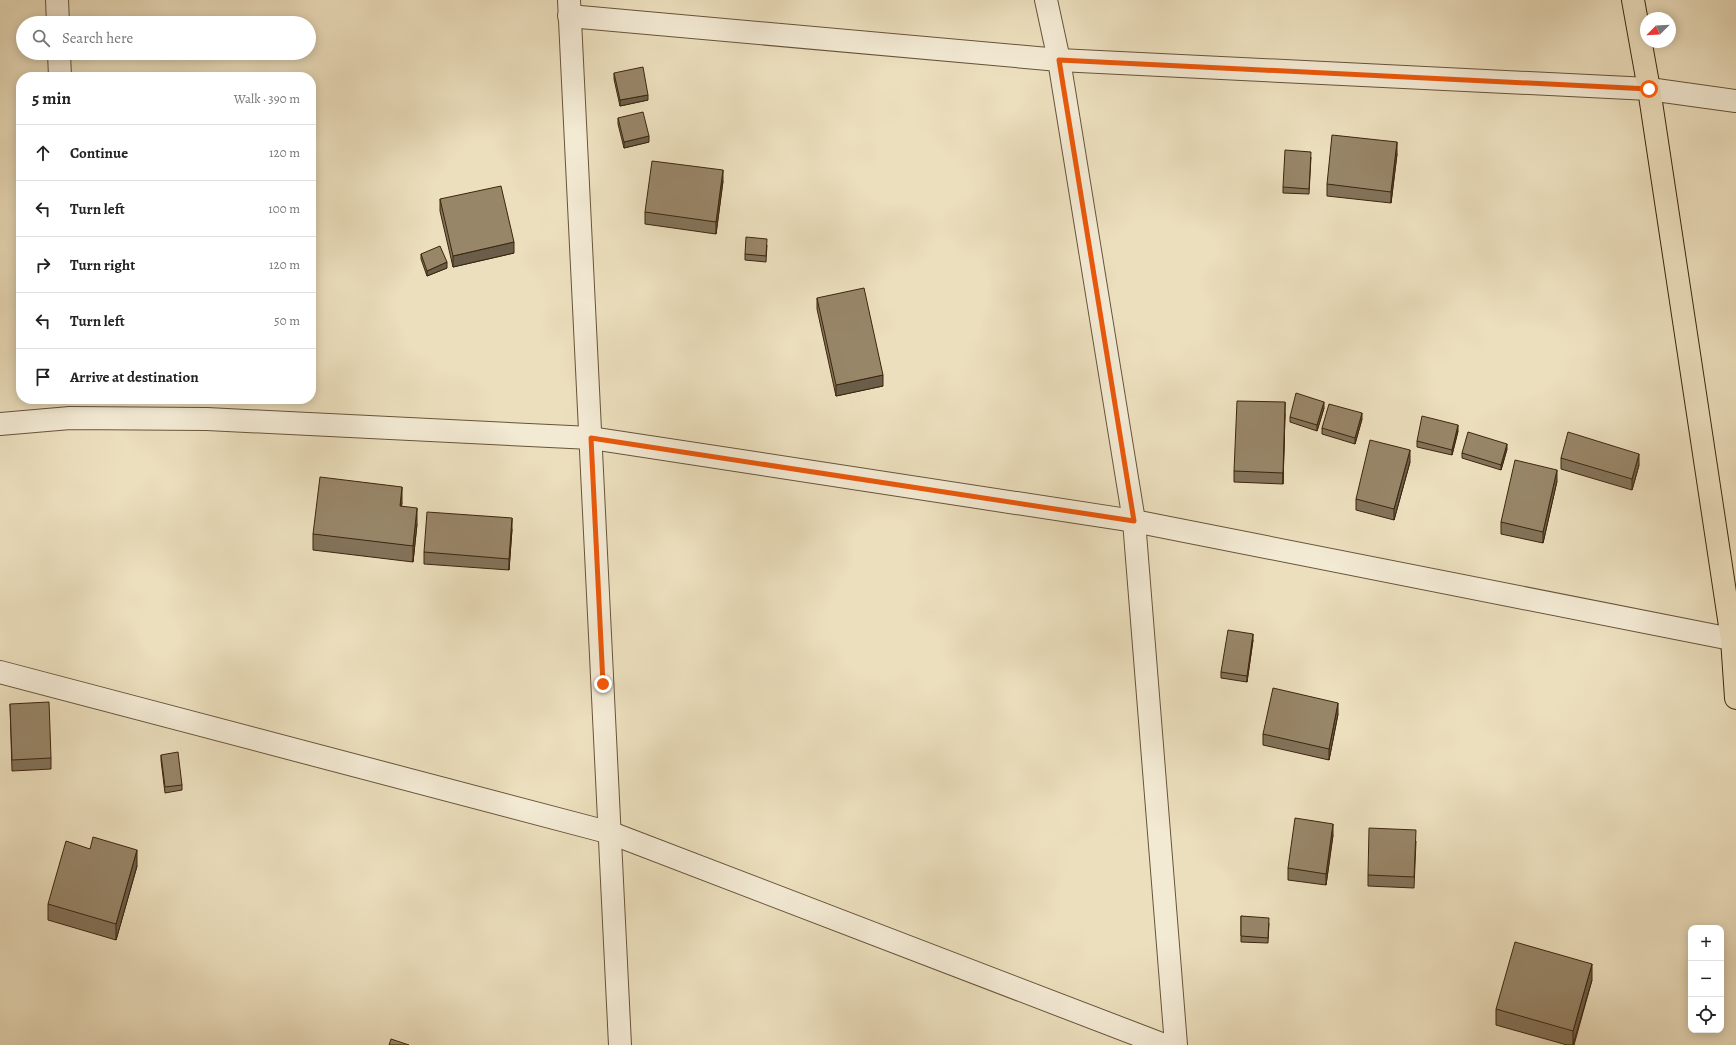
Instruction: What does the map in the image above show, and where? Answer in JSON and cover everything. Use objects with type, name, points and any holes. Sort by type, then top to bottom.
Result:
[{"type":"highway","points":[[1633,0],[1649,89],[1734,640],[1736,698]]},
{"type":"street","points":[[57,0],[58,16]]},
{"type":"street","points":[[1046,0],[1059,60],[1134,521],[1176,1045]]},
{"type":"street","points":[[620,1045],[611,833],[569,8],[1059,60],[1649,89],[1736,101]]},
{"type":"street","points":[[59,60],[60,72]]},
{"type":"street","points":[[0,424],[70,409],[207,419],[591,438],[1134,521],[1734,640]]},
{"type":"street","points":[[0,672],[611,833],[1164,1045]]},
{"type":"building","points":[[643,67],[648,95],[620,100],[614,73]]},
{"type":"building","points":[[643,112],[649,136],[624,142],[618,118]]},
{"type":"building","points":[[1332,135],[1397,142],[1391,192],[1327,184]]},
{"type":"building","points":[[1285,150],[1311,152],[1309,189],[1283,187]]},
{"type":"building","points":[[652,161],[723,170],[716,222],[645,212]]},
{"type":"building","points":[[501,186],[514,242],[453,256],[440,199]]},
{"type":"building","points":[[746,237],[767,239],[766,256],[745,254]]},
{"type":"building","points":[[440,246],[447,262],[427,271],[421,254]]},
{"type":"building","points":[[864,288],[883,375],[836,385],[817,298]]},
{"type":"building","points":[[1296,393],[1324,402],[1317,425],[1290,417]]},
{"type":"building","points":[[1237,401],[1285,402],[1283,473],[1234,471]]},
{"type":"building","points":[[1329,404],[1362,413],[1355,438],[1322,428]]},
{"type":"building","points":[[1422,416],[1458,425],[1452,450],[1417,441]]},
{"type":"building","points":[[1468,432],[1507,444],[1501,465],[1462,453]]},
{"type":"building","points":[[1568,432],[1639,454],[1632,479],[1561,458]]},
{"type":"building","points":[[1370,440],[1410,450],[1394,509],[1356,499]]},
{"type":"building","points":[[1515,460],[1557,470],[1543,532],[1501,522]]},
{"type":"building","points":[[320,477],[402,487],[400,506],[417,508],[413,546],[313,534]]},
{"type":"building","points":[[427,512],[512,518],[509,559],[424,552]]},
{"type":"building","points":[[1228,630],[1253,634],[1247,676],[1221,672]]},
{"type":"building","points":[[1273,688],[1338,703],[1329,749],[1263,734]]},
{"type":"building","points":[[49,702],[51,758],[12,760],[10,704]]},
{"type":"building","points":[[178,752],[182,785],[165,787],[161,755]]},
{"type":"building","points":[[1295,818],[1333,824],[1326,874],[1288,868]]},
{"type":"building","points":[[1369,828],[1416,830],[1414,877],[1368,875]]},
{"type":"building","points":[[93,837],[137,850],[116,924],[48,904],[66,841],[90,849]]},
{"type":"building","points":[[1241,916],[1269,918],[1268,938],[1241,936]]},
{"type":"building","points":[[1515,942],[1592,964],[1573,1031],[1496,1009]]},
{"type":"building","points":[[391,1039],[409,1045],[389,1045]]},
{"type":"route","points":[[603,684],[591,438],[1134,521],[1059,60],[1649,89]]}]
